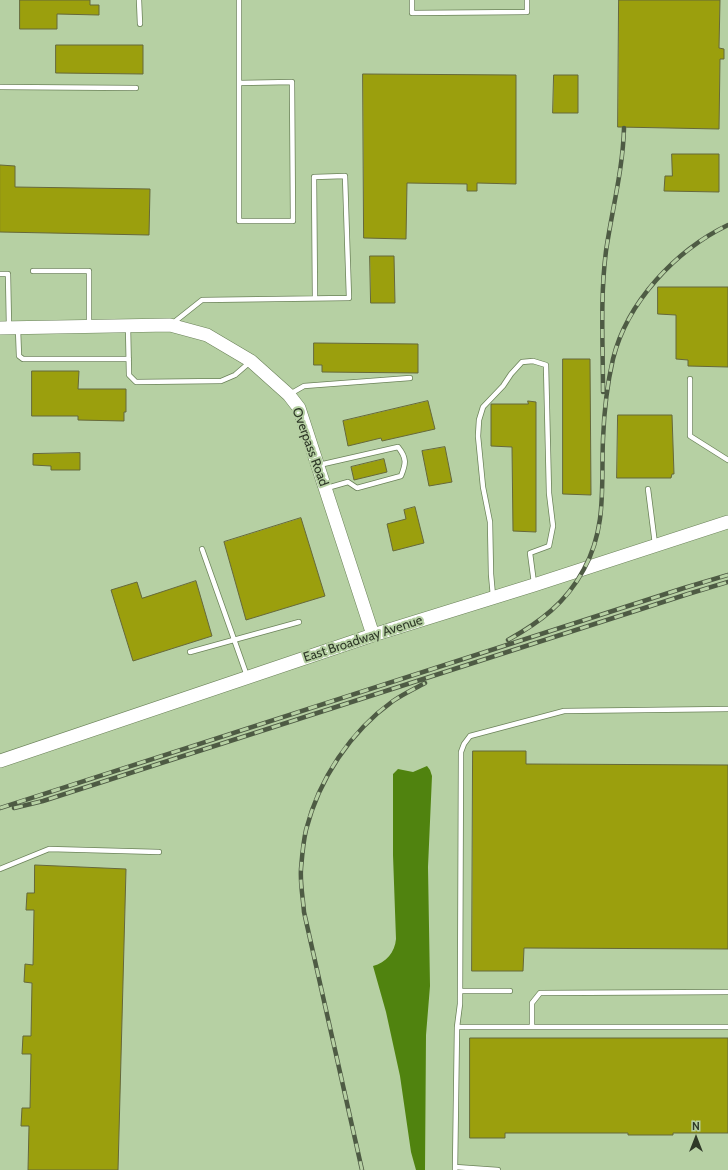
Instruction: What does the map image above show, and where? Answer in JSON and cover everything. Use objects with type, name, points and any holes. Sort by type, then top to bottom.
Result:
[{"type":"main road","name":"Overpass Road","points":[[9,328],[170,325],[207,335],[251,361],[289,395],[299,408],[374,635]]},
{"type":"main road","name":"East Broadway Avenue","points":[[0,761],[374,635],[728,522]]},
{"type":"lane","points":[[140,0],[140,24]]},
{"type":"lane","points":[[239,0],[239,83],[239,221],[293,221],[292,82],[239,83]]},
{"type":"lane","points":[[412,0],[412,13],[527,12],[527,0]]},
{"type":"lane","points":[[0,87],[136,88]]},
{"type":"lane","points":[[170,325],[202,300],[349,298],[345,176],[314,177],[316,298]]},
{"type":"lane","points":[[33,271],[89,271],[89,326]]},
{"type":"lane","points":[[0,274],[8,274],[9,328],[19,356],[23,359],[129,360]]},
{"type":"lane","points":[[128,326],[129,375],[136,382],[221,381],[235,375],[251,361]]},
{"type":"lane","points":[[493,598],[490,522],[483,486],[478,436],[479,420],[483,408],[503,386],[511,374],[522,362],[533,361],[546,365],[549,493],[553,526],[549,546],[530,553],[534,585]]},
{"type":"lane","points":[[289,395],[304,386],[410,378]]},
{"type":"lane","points":[[690,379],[690,436],[728,460]]},
{"type":"lane","points":[[317,465],[398,447],[403,454],[406,465],[401,476],[357,488],[348,482],[325,489]]},
{"type":"lane","points":[[648,489],[656,546]]},
{"type":"lane","points":[[202,549],[248,678]]},
{"type":"lane","points":[[190,652],[235,641],[299,622]]},
{"type":"lane","points":[[498,1170],[455,1169],[457,1026],[460,1004],[461,752],[464,744],[470,736],[564,711],[728,710]]},
{"type":"lane","points":[[0,869],[49,849],[159,852]]},
{"type":"lane","points":[[460,991],[510,991]]},
{"type":"lane","points":[[532,1026],[532,1003],[540,993],[728,992]]},
{"type":"lane","points":[[457,1026],[728,1027]]},
{"type":"shaded area","points":[[427,766],[432,776],[428,867],[430,986],[426,1035],[425,1170],[416,1170],[411,1152],[400,1076],[386,1012],[373,966],[386,960],[394,948],[396,939],[393,855],[393,774],[398,769],[413,772]]},
{"type":"building","points":[[20,0],[90,0],[90,5],[99,5],[99,15],[57,14],[57,29],[20,29]]},
{"type":"building","points":[[619,0],[720,0],[719,48],[724,49],[724,59],[720,59],[719,129],[618,127]]},
{"type":"building","points":[[56,45],[143,45],[143,74],[56,73]]},
{"type":"building","points":[[363,74],[516,75],[516,184],[477,183],[477,191],[467,191],[467,184],[407,183],[406,239],[364,238]]},
{"type":"building","points":[[554,75],[578,75],[578,113],[553,113]]},
{"type":"building","points":[[672,154],[719,154],[719,192],[664,191],[665,176],[672,176]]},
{"type":"building","points":[[0,165],[15,166],[15,187],[150,189],[149,235],[0,232]]},
{"type":"building","points":[[370,256],[394,256],[395,303],[371,303]]},
{"type":"building","points":[[658,287],[728,287],[728,367],[688,366],[688,360],[676,359],[676,315],[658,314]]},
{"type":"building","points":[[314,343],[418,344],[418,373],[322,372],[322,365],[314,365]]},
{"type":"building","points":[[563,359],[590,359],[591,495],[563,494]]},
{"type":"building","points":[[32,371],[79,371],[78,389],[126,389],[126,412],[124,412],[124,421],[78,420],[78,416],[32,416]]},
{"type":"building","points":[[428,401],[435,429],[382,441],[381,438],[348,446],[343,421]]},
{"type":"building","points":[[528,401],[536,402],[536,532],[513,531],[512,447],[491,446],[491,404],[528,404]]},
{"type":"building","points":[[618,415],[672,415],[674,474],[672,474],[671,478],[617,478]]},
{"type":"building","points":[[445,447],[452,482],[429,486],[422,451]]},
{"type":"building","points":[[80,453],[80,470],[51,470],[51,466],[33,465],[33,454]]},
{"type":"building","points":[[384,459],[387,472],[354,480],[351,467]]},
{"type":"building","points":[[415,507],[424,543],[393,551],[387,524],[406,519],[404,510]]},
{"type":"building","points":[[301,518],[325,596],[246,620],[224,542]]},
{"type":"building","points":[[196,581],[212,636],[133,661],[111,590],[137,582],[142,598]]},
{"type":"building","points":[[473,751],[526,751],[526,764],[728,765],[728,949],[524,948],[523,971],[472,971]]},
{"type":"building","points":[[35,865],[126,869],[118,1170],[28,1170],[29,1126],[21,1126],[22,1108],[30,1108],[31,1054],[22,1054],[23,1036],[31,1036],[32,983],[24,982],[25,964],[33,965],[34,910],[26,910],[27,893],[34,893]]},
{"type":"building","points":[[470,1038],[728,1038],[728,1133],[628,1135],[628,1133],[505,1133],[505,1138],[470,1138]]},
{"type":"railway","points":[[603,392],[602,322],[604,269],[619,174],[624,128]]},
{"type":"railway","points":[[508,640],[541,619],[560,602],[577,581],[591,553],[600,522],[603,429],[609,379],[613,359],[620,338],[630,318],[642,298],[672,263],[690,248],[728,225]]},
{"type":"railway","points":[[0,808],[728,575]]},
{"type":"railway","points":[[14,808],[43,801],[728,582]]},
{"type":"railway","points":[[362,1170],[304,912],[301,885],[303,845],[306,830],[319,793],[338,758],[350,742],[377,713],[393,701],[425,683]]}]
